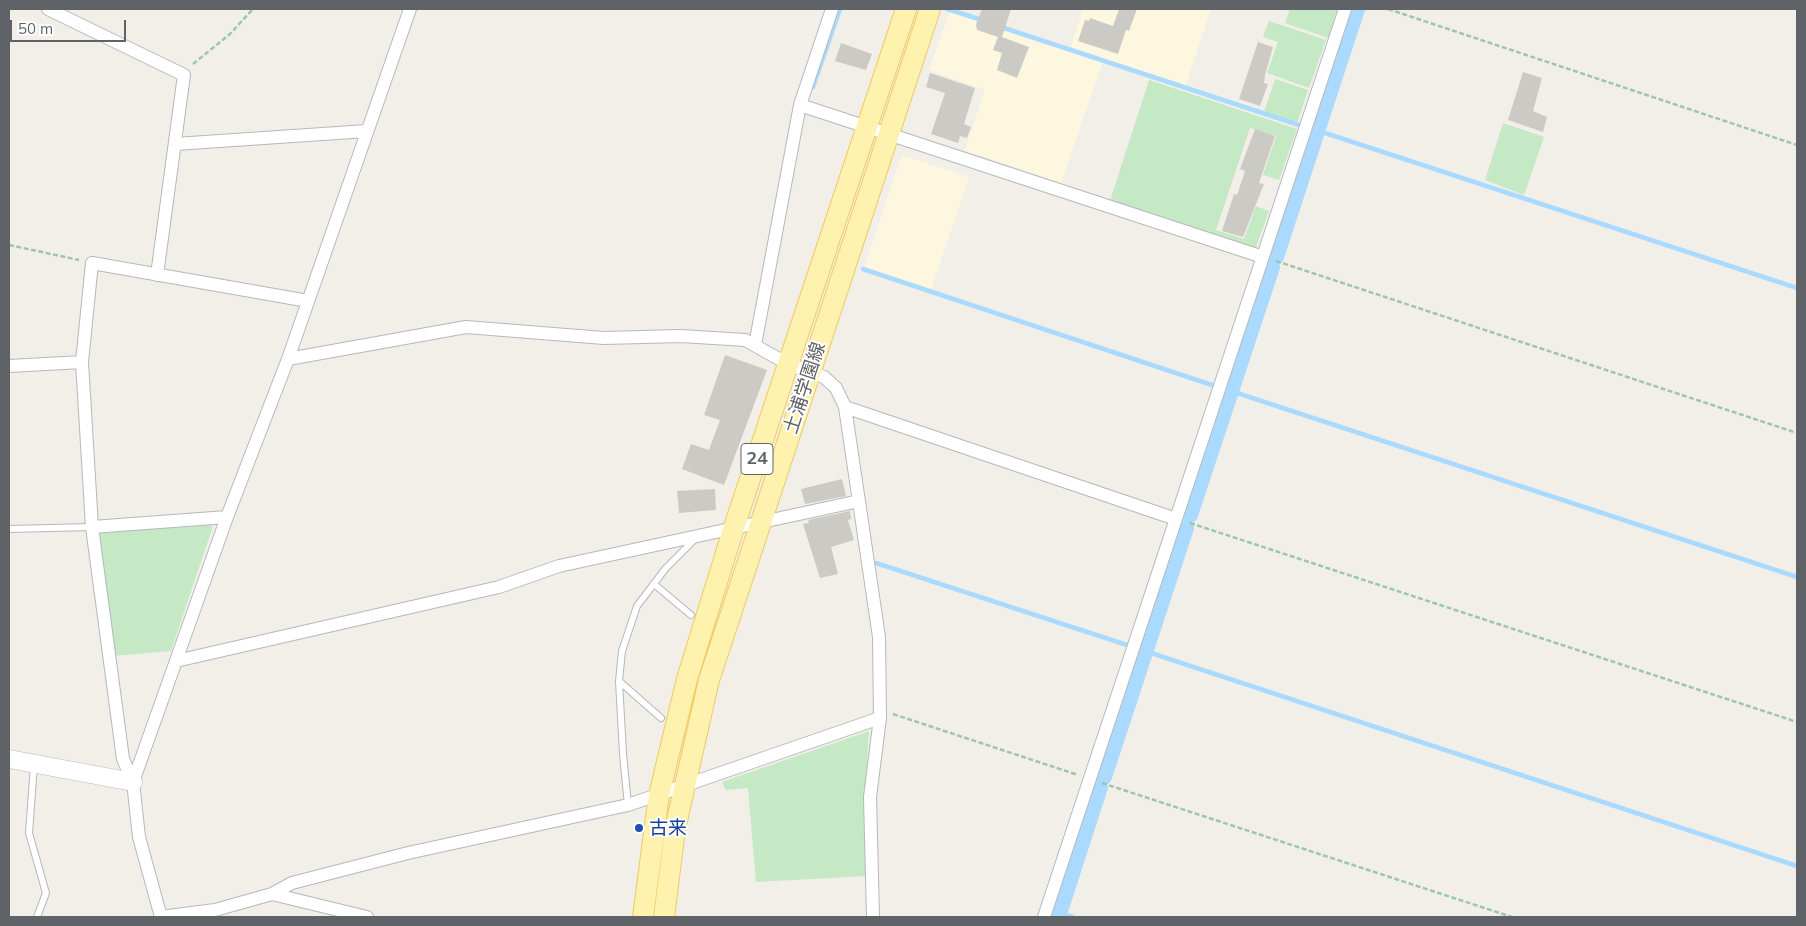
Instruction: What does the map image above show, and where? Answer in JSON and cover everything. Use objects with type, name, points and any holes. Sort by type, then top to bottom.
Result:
[{"type":"main road","name":"土浦学園線","points":[[644,917],[659,795],[686,679],[734,527],[906,9]]},
{"type":"main road","name":"土浦学園線","points":[[664,917],[668,873],[684,786],[709,680],[930,9]]},
{"type":"street","points":[[48,9],[184,75],[157,276]]},
{"type":"street","points":[[133,782],[227,518],[288,359],[410,9]]},
{"type":"street","points":[[755,345],[800,105],[832,9]]},
{"type":"street","points":[[1044,917],[1345,9]]},
{"type":"street","points":[[800,105],[1263,257]]},
{"type":"street","points":[[175,144],[368,131]]},
{"type":"street","points":[[308,301],[157,276],[92,263],[82,362],[92,527],[123,759],[133,782],[139,837],[160,917],[215,910],[272,894],[292,883],[408,853],[628,805],[880,718]]},
{"type":"street","points":[[288,359],[466,327],[604,338],[681,336],[745,340],[788,364],[824,377],[836,388],[845,407],[878,637],[880,718],[870,797],[873,917]]},
{"type":"street","points":[[9,366],[82,362]]},
{"type":"street","points":[[845,407],[1176,519]]},
{"type":"street","points":[[176,661],[499,586],[559,566],[858,501]]},
{"type":"street","points":[[92,527],[227,518]]},
{"type":"street","points":[[9,759],[133,782]]},
{"type":"street","points":[[272,894],[367,917]]},
{"type":"lane","points":[[9,529],[92,527]]},
{"type":"lane","points":[[628,805],[619,680],[622,651],[629,624],[637,606],[666,568],[698,535]]},
{"type":"lane","points":[[654,584],[691,615]]},
{"type":"lane","points":[[619,680],[661,718]]},
{"type":"lane","points":[[34,764],[29,833],[46,893],[37,917]]},
{"type":"path","points":[[184,75],[194,62],[230,34],[253,9]]},
{"type":"path","points":[[1388,9],[1797,145]]},
{"type":"path","points":[[9,246],[92,263]]},
{"type":"path","points":[[1263,257],[1797,433]]},
{"type":"path","points":[[1176,519],[1797,722]]},
{"type":"path","points":[[880,718],[891,714],[1512,917]]},
{"type":"shaded area","points":[[1083,9],[1211,9],[1185,87],[1071,47]]},
{"type":"shaded area","points":[[950,11],[1103,61],[1061,183],[965,150],[985,90],[929,70]]},
{"type":"shaded area","points":[[902,155],[969,177],[930,292],[864,268]]},
{"type":"green space","points":[[1290,9],[1338,9],[1328,38],[1285,23]]},
{"type":"green space","points":[[1269,21],[1326,40],[1309,88],[1267,73],[1278,42],[1263,37]]},
{"type":"green space","points":[[1275,79],[1308,90],[1297,123],[1264,112]]},
{"type":"green space","points":[[1149,80],[1297,129],[1279,180],[1263,175],[1276,136],[1250,128],[1216,230],[1244,239],[1256,206],[1269,211],[1255,250],[1110,201]]},
{"type":"green space","points":[[1503,123],[1544,137],[1524,195],[1485,180]]},
{"type":"green space","points":[[209,524],[213,526],[171,651],[113,656],[98,533]]},
{"type":"green space","points":[[869,731],[865,796],[865,876],[756,882],[748,788],[726,790],[722,782]]},
{"type":"building","points":[[982,9],[1011,9],[1002,37],[1029,47],[1017,78],[997,70],[1002,53],[993,50],[998,37],[977,30],[976,24]]},
{"type":"building","points":[[1119,9],[1137,9],[1129,31],[1126,30],[1118,54],[1078,41],[1085,20],[1089,21],[1090,18],[1113,26]]},
{"type":"building","points":[[1258,42],[1273,47],[1265,75],[1264,83],[1268,84],[1260,106],[1239,99]]},
{"type":"building","points":[[841,43],[872,54],[866,70],[835,61]]},
{"type":"building","points":[[1523,72],[1542,78],[1533,111],[1547,117],[1543,132],[1508,120]]},
{"type":"building","points":[[930,73],[975,88],[964,124],[971,127],[967,138],[960,136],[958,143],[931,134],[945,93],[926,87]]},
{"type":"building","points":[[1255,129],[1275,136],[1259,183],[1264,184],[1243,237],[1222,231],[1234,194],[1237,195],[1245,171],[1240,169]]},
{"type":"building","points":[[725,355],[767,370],[724,485],[682,469],[691,444],[709,450],[720,420],[704,415]]},
{"type":"building","points":[[842,479],[846,496],[805,504],[801,489]]},
{"type":"building","points":[[715,489],[716,510],[679,513],[677,491]]},
{"type":"building","points":[[850,511],[851,519],[848,520],[854,540],[831,547],[838,574],[820,578],[803,524],[809,523],[808,520]]},
{"type":"waterway","points":[[813,87],[840,9]]},
{"type":"waterway","points":[[947,9],[982,20]]},
{"type":"waterway","points":[[1276,257],[1357,9]]},
{"type":"waterway","points":[[1001,27],[1299,125]]},
{"type":"waterway","points":[[1316,130],[1797,288]]},
{"type":"waterway","points":[[1190,515],[1272,267]]},
{"type":"waterway","points":[[863,269],[1212,385]]},
{"type":"waterway","points":[[1231,391],[1797,577]]},
{"type":"waterway","points":[[1104,777],[1186,528]]},
{"type":"waterway","points":[[876,563],[1127,645]]},
{"type":"waterway","points":[[1145,651],[1797,866]]},
{"type":"waterway","points":[[1058,917],[1100,787]]},
{"type":"waterway","points":[[1059,913],[1073,917]]},
{"type":"place","name":"古来","points":[[639,828]]}]
